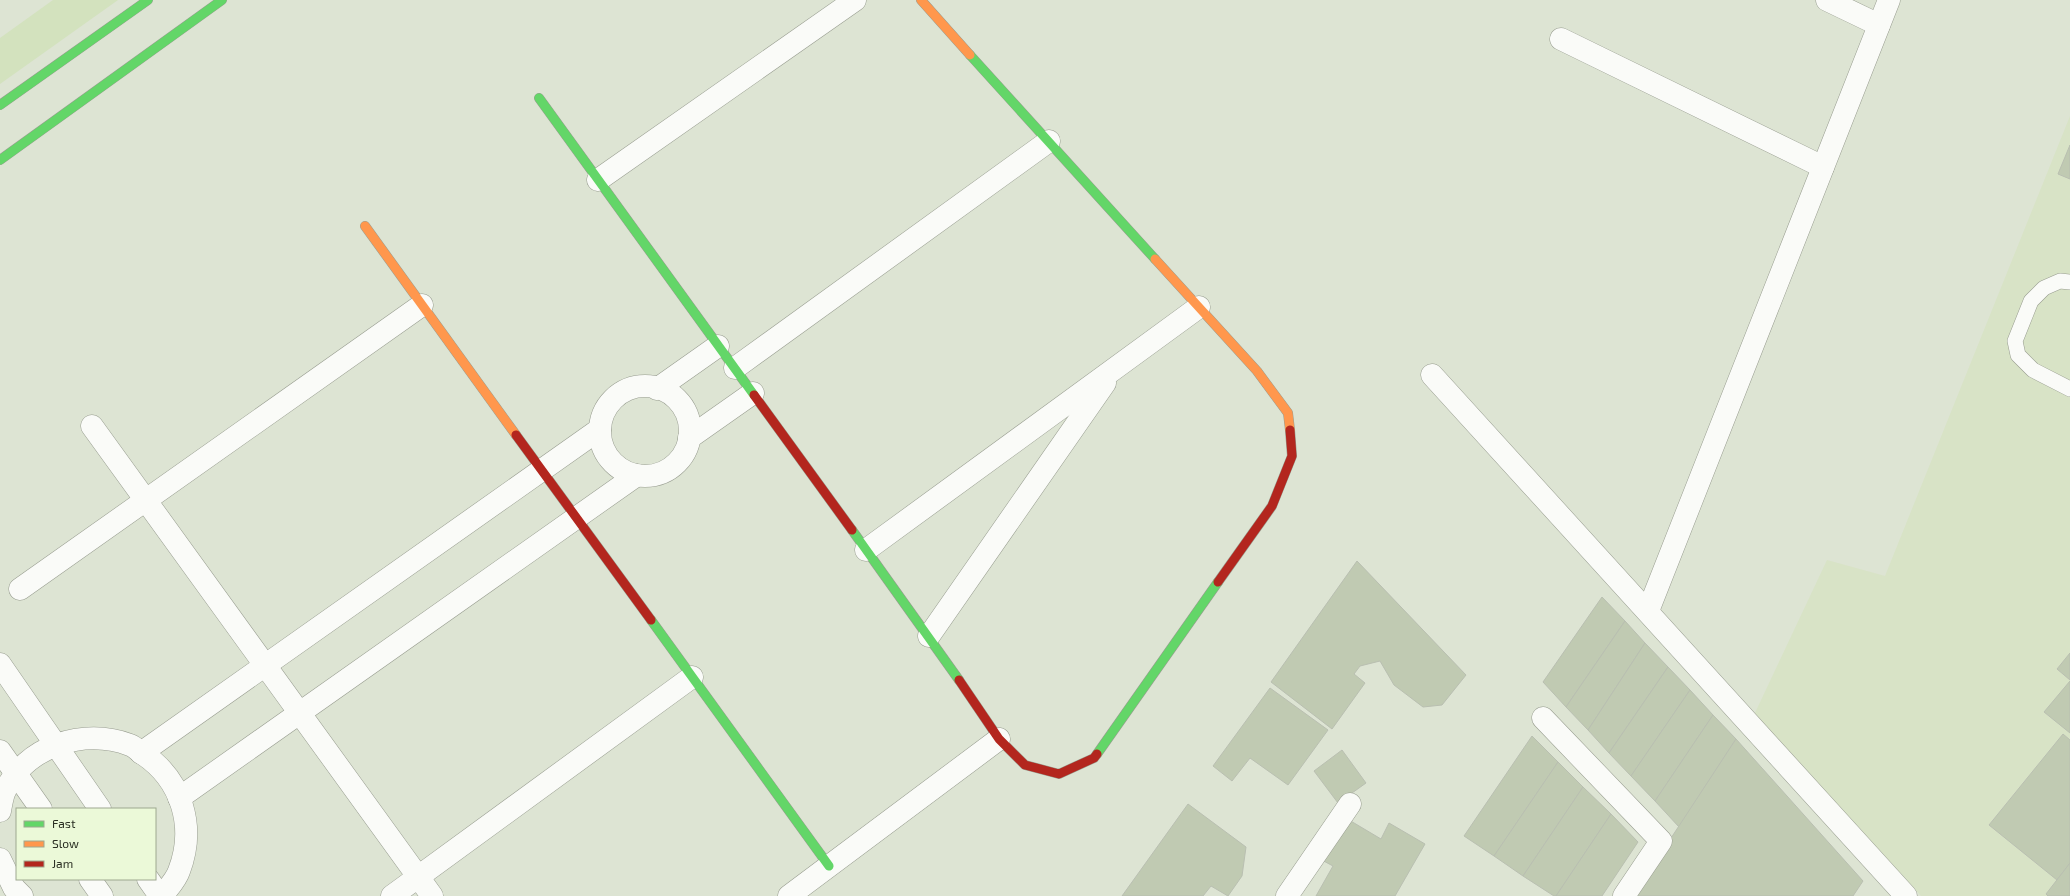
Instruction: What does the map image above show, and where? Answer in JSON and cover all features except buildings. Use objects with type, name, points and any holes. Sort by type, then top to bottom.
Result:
[{"type":"street","points":[[0,105],[148,0]]},
{"type":"street","points":[[0,160],[222,0]]},
{"type":"street","points":[[598,180],[855,0]]},
{"type":"street","points":[[539,98],[929,636],[999,739],[1024,765],[1059,774],[1094,758],[1272,506],[1292,456],[1288,413],[1257,371],[921,0]]},
{"type":"street","points":[[1827,0],[1879,25]]},
{"type":"street","points":[[1648,611],[1889,0]]},
{"type":"street","points":[[1561,39],[1823,167]]},
{"type":"street","points":[[734,368],[1049,141]]},
{"type":"street","points":[[365,226],[829,866]]},
{"type":"street","points":[[20,589],[422,305]]},
{"type":"street","points":[[866,550],[1199,307]]},
{"type":"street","points":[[657,388],[718,346]]},
{"type":"street","points":[[929,636],[1114,370]]},
{"type":"street","points":[[1432,375],[1906,896]]},
{"type":"street","points":[[648,386],[657,388],[664,390],[677,399],[686,412],[690,427],[689,443],[682,457],[671,468],[659,474],[637,475],[618,468],[608,457],[602,445],[600,429],[602,417],[608,404],[618,394],[633,388],[648,386]]},
{"type":"street","points":[[689,438],[753,393]]},
{"type":"street","points":[[92,426],[432,896]]},
{"type":"street","points":[[141,753],[600,429]]},
{"type":"street","points":[[179,798],[637,475]]},
{"type":"street","points":[[0,664],[99,808]]},
{"type":"street","points":[[392,896],[692,677]]},
{"type":"street","points":[[1543,718],[1661,841],[1624,896]]},
{"type":"street","points":[[0,811],[4,793],[21,768],[44,750],[72,739],[102,738],[131,746],[156,762],[175,786],[185,814],[187,844],[179,872],[161,896],[149,880]]},
{"type":"street","points":[[789,896],[999,739]]},
{"type":"street","points":[[0,751],[40,808]]},
{"type":"street","points":[[1287,896],[1350,804]]},
{"type":"street","points":[[0,861],[14,888],[22,896]]},
{"type":"street","points":[[91,880],[102,896]]},
{"type":"lane","points":[[2070,282],[2060,281],[2044,288],[2031,301],[2015,341],[2018,355],[2032,370],[2070,389]]},
{"type":"shaded area","points":[[53,0],[118,0],[0,84],[0,38]]},
{"type":"shaded area","points":[[2070,116],[2070,896],[1921,896],[1754,715],[1827,560],[1885,576]]},
{"type":"traffic: fast","points":[[0,105],[148,0]]},
{"type":"traffic: fast","points":[[0,160],[222,0]]},
{"type":"traffic: fast","points":[[970,55],[1155,259]]},
{"type":"traffic: fast","points":[[539,98],[754,395]]},
{"type":"traffic: fast","points":[[852,530],[959,680]]},
{"type":"traffic: fast","points":[[1097,754],[1218,582]]},
{"type":"traffic: fast","points":[[651,620],[829,866]]},
{"type":"traffic: slow","points":[[921,0],[970,55]]},
{"type":"traffic: slow","points":[[365,226],[516,435]]},
{"type":"traffic: slow","points":[[1155,259],[1257,371],[1288,413],[1290,430]]},
{"type":"traffic: jam","points":[[754,395],[852,530]]},
{"type":"traffic: jam","points":[[1218,582],[1272,506],[1292,456],[1290,430]]},
{"type":"traffic: jam","points":[[516,435],[651,620]]},
{"type":"traffic: jam","points":[[959,680],[999,739],[1025,765],[1059,774],[1094,758],[1097,754]]}]
